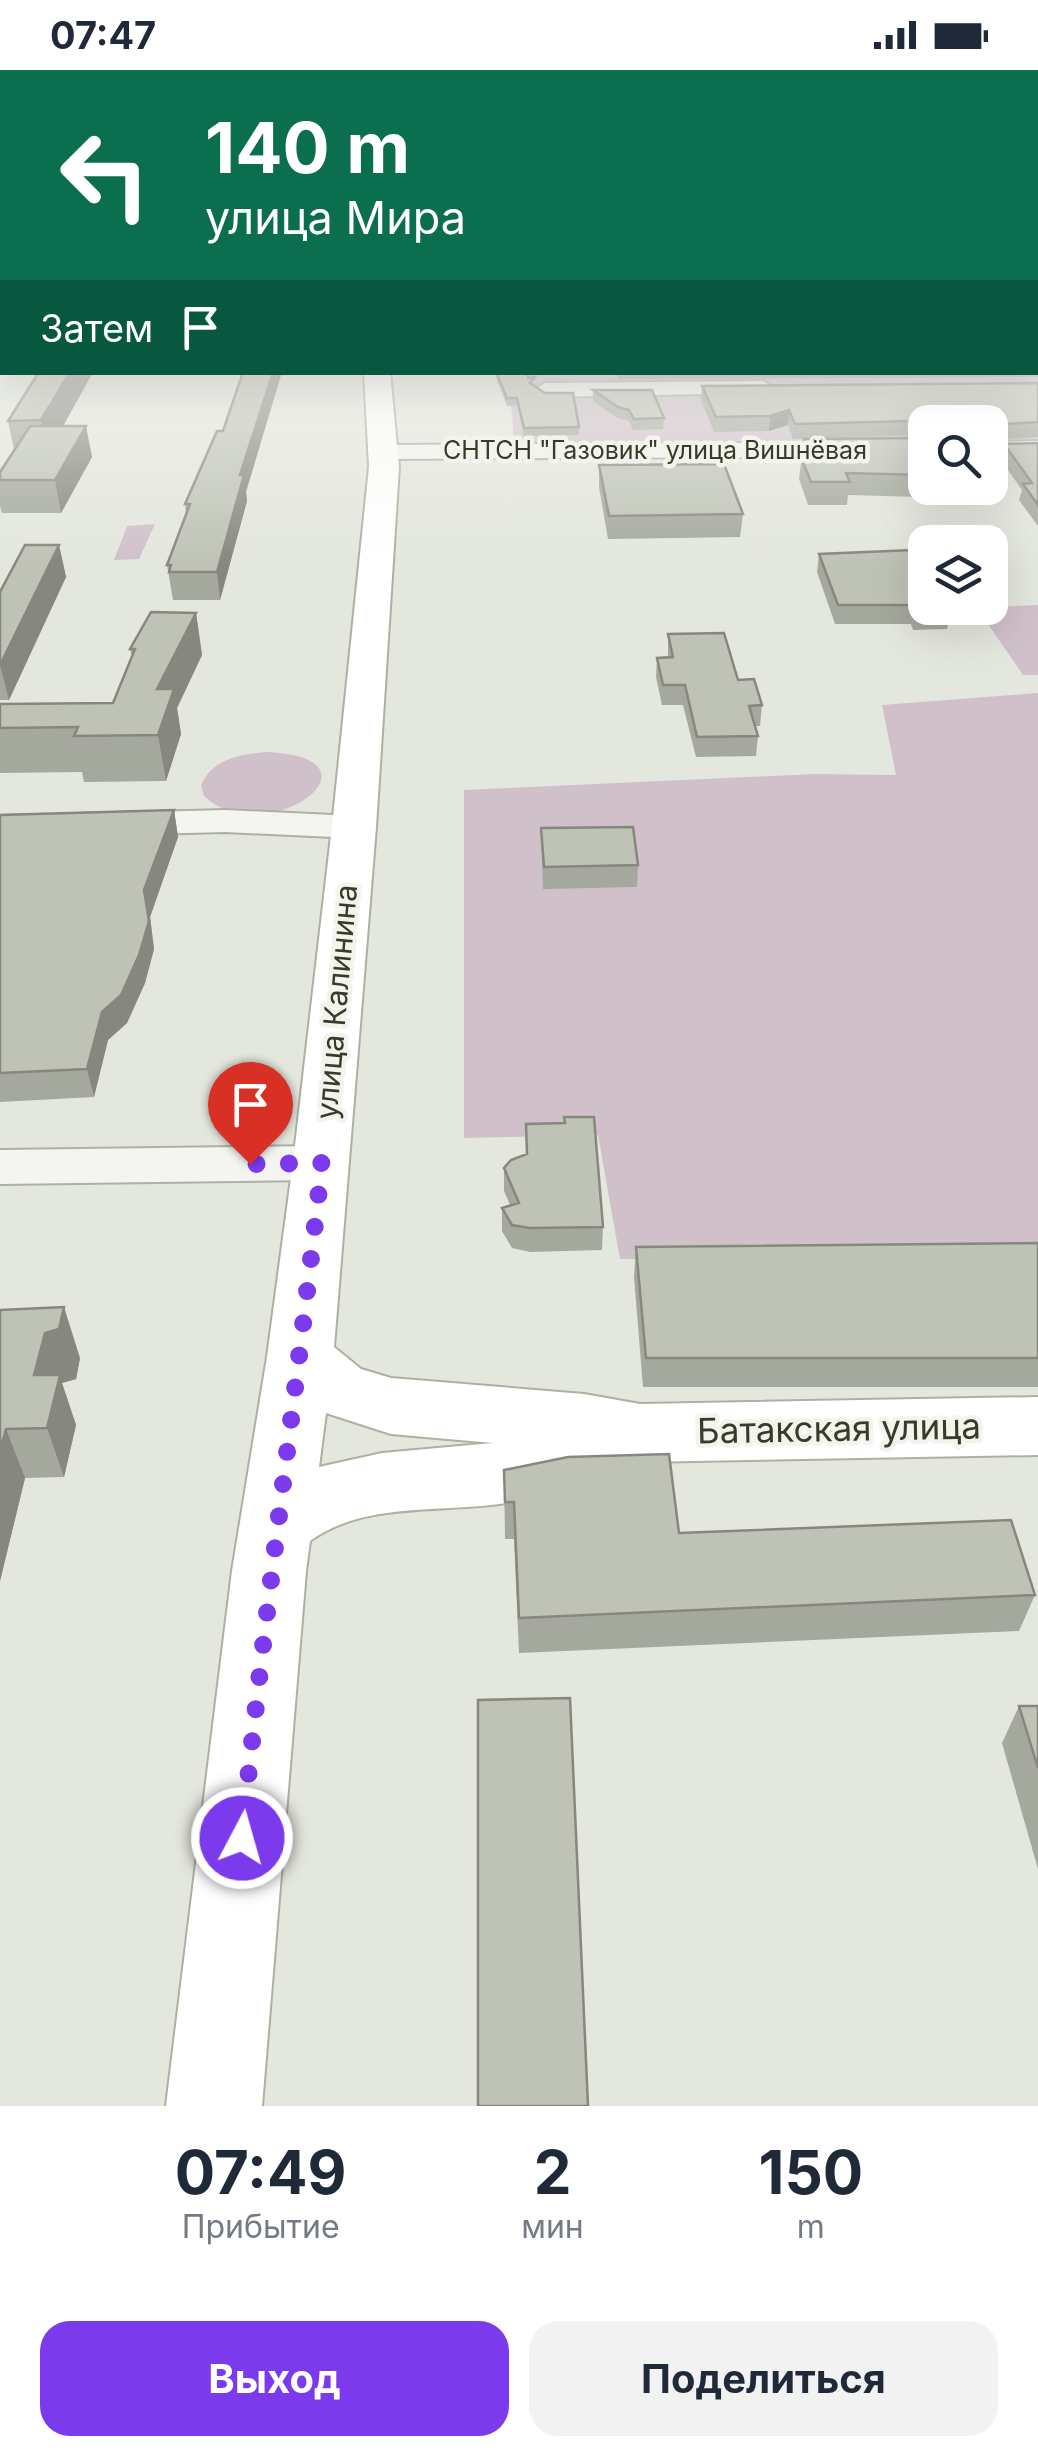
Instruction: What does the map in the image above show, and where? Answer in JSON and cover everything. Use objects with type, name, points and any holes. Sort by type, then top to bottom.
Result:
[{"type":"main road","name":"улица Калинина","points":[[214,2106],[267,1590],[322,1163],[354,827],[384,452],[378,375]]},
{"type":"main road","name":"Батакская улица","points":[[300,1357],[339,1390],[390,1406],[584,1423],[640,1432],[1038,1426]]},
{"type":"main road","name":"Батакская улица","points":[[278,1523],[308,1500],[382,1484],[512,1472],[585,1454],[640,1432]]},
{"type":"street","points":[[646,381],[689,450]]},
{"type":"street","points":[[545,390],[646,381],[784,388]]},
{"type":"street","points":[[1008,449],[1038,448]]},
{"type":"street","name":"СНТСН \"Газовик\" улица Вишнёвая","points":[[384,452],[908,449]]},
{"type":"street","points":[[0,814],[190,807],[225,821]]},
{"type":"street","points":[[0,827],[225,821],[354,827]]},
{"type":"street","points":[[0,1168],[322,1163]]},
{"type":"shaded area","points":[[508,375],[1038,375],[1038,441],[1008,441],[1008,405],[908,405],[908,442],[515,448]]},
{"type":"shaded area","points":[[155,524],[139,559],[114,560],[127,526]]},
{"type":"shaded area","points":[[1038,605],[1038,675],[1023,675],[989,625],[1008,625],[1008,606]]},
{"type":"shaded area","points":[[1038,693],[1038,1262],[620,1259],[598,1135],[464,1138],[464,790],[815,774],[896,775],[882,705]]},
{"type":"shaded area","points":[[267,752],[304,758],[320,770],[320,784],[307,798],[285,809],[258,814],[230,811],[204,796],[201,786],[219,764]]},
{"type":"building","points":[[37,375],[68,375],[41,420],[8,421]]},
{"type":"building","points":[[242,375],[272,375],[240,475],[244,475],[217,572],[169,572],[171,565],[167,565],[190,504],[185,504],[217,431],[223,431]]},
{"type":"building","points":[[497,375],[535,377],[530,383],[545,393],[573,393],[579,427],[524,428],[517,398],[507,398]]},
{"type":"building","points":[[1038,383],[1038,422],[1008,424],[1008,405],[908,405],[908,421],[795,424],[789,410],[770,416],[716,417],[702,386]]},
{"type":"building","points":[[593,390],[652,390],[664,418],[634,419],[629,410]]},
{"type":"building","points":[[30,426],[86,426],[55,480],[0,480],[0,472]]},
{"type":"building","points":[[908,438],[908,475],[846,473],[850,482],[811,482],[801,457],[812,457],[804,439]]},
{"type":"building","points":[[1038,443],[1038,505],[1023,484],[1032,483],[1008,444]]},
{"type":"building","points":[[724,464],[743,514],[609,516],[599,465]]},
{"type":"building","points":[[25,545],[59,545],[0,665],[0,592]]},
{"type":"building","points":[[908,550],[908,605],[838,605],[819,554]]},
{"type":"building","points":[[151,612],[196,613],[157,689],[174,689],[158,735],[74,736],[78,727],[0,728],[0,704],[113,703],[135,649],[130,649]]},
{"type":"building","points":[[724,633],[738,680],[754,679],[762,705],[749,706],[758,736],[697,737],[685,685],[663,685],[657,658],[673,657],[668,634]]},
{"type":"building","points":[[174,810],[144,890],[149,921],[139,955],[121,995],[102,1012],[87,1069],[0,1073],[0,815]]},
{"type":"building","points":[[633,827],[638,865],[544,867],[541,828]]},
{"type":"building","points":[[564,1117],[594,1117],[603,1227],[512,1225],[502,1208],[519,1203],[504,1168],[511,1160],[527,1154],[526,1124],[565,1123]]},
{"type":"building","points":[[1038,1243],[1038,1358],[646,1358],[636,1247]]},
{"type":"building","points":[[64,1307],[59,1329],[45,1333],[34,1375],[60,1375],[47,1428],[6,1429],[0,1451],[0,1310]]},
{"type":"building","points":[[669,1454],[679,1533],[1011,1520],[1035,1595],[519,1618],[514,1502],[505,1502],[504,1470],[568,1457]]},
{"type":"building","points":[[570,1698],[588,2106],[478,2106],[478,1700]]},
{"type":"building","points":[[1019,1706],[1038,1706],[1038,1768]]},
{"type":"route","points":[[242,1838],[270,1571],[322,1163],[250,1164]]}]
